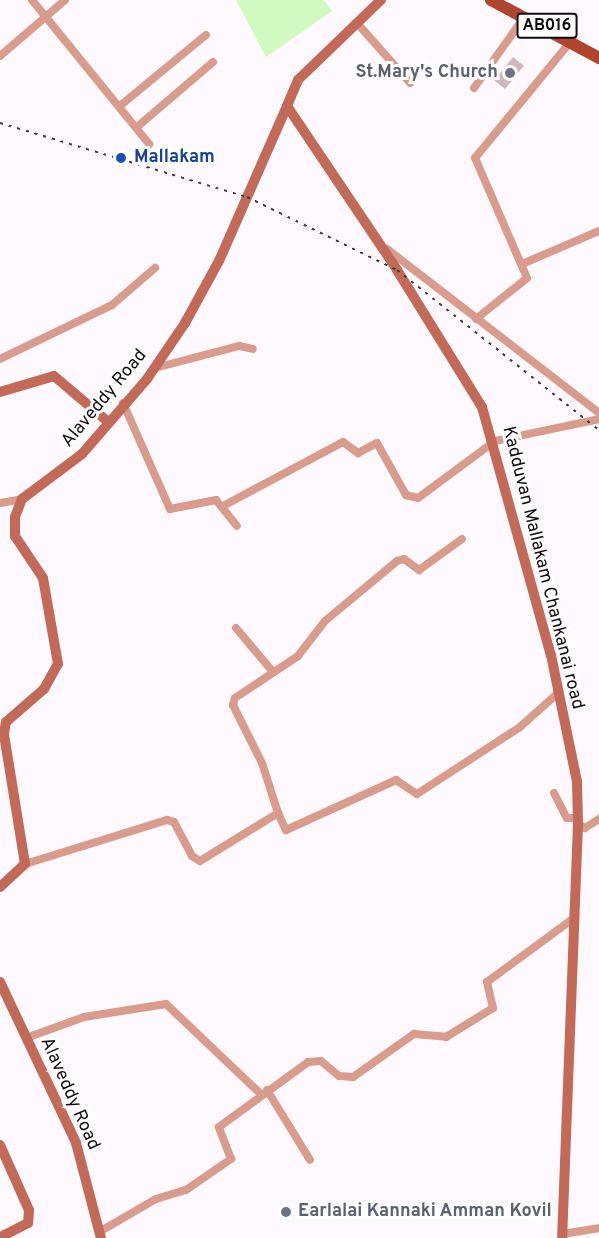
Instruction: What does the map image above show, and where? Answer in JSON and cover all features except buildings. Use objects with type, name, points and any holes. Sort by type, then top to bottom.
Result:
[{"type":"main road","name":"AB016","points":[[492,0],[599,58]]},
{"type":"street","points":[[32,0],[43,19],[121,105],[149,144]]},
{"type":"street","points":[[0,56],[65,0]]},
{"type":"street","points":[[287,106],[298,80],[381,0]]},
{"type":"street","points":[[474,88],[525,16]]},
{"type":"street","points":[[357,22],[410,83]]},
{"type":"street","points":[[121,105],[206,35]]},
{"type":"street","points":[[476,319],[525,282],[522,264],[475,158],[571,41]]},
{"type":"street","points":[[137,127],[213,62]]},
{"type":"street","name":"Kadduvan Mallakam Chankanai road","points":[[287,106],[379,242],[482,407],[495,441],[558,693],[577,782],[578,821],[562,1236]]},
{"type":"street","name":"Alaveddy Road","points":[[22,499],[82,454],[107,420],[154,369],[219,261],[287,106]]},
{"type":"street","points":[[522,264],[599,231]]},
{"type":"street","points":[[379,242],[599,413]]},
{"type":"street","points":[[0,359],[112,305],[155,268]]},
{"type":"street","points":[[154,369],[239,346],[254,349]]},
{"type":"street","points":[[0,392],[54,376],[107,420]]},
{"type":"street","points":[[123,403],[170,509],[210,499],[223,506],[237,526]]},
{"type":"street","points":[[223,506],[343,442],[355,453],[377,443],[406,495],[418,498],[495,441],[599,419]]},
{"type":"street","points":[[0,503],[22,499]]},
{"type":"street","points":[[22,499],[15,517],[15,536],[41,573],[58,664],[44,689],[6,722],[2,732],[25,864]]},
{"type":"street","points":[[462,539],[419,570],[404,559],[397,561],[325,621],[298,656],[245,690],[233,705],[262,764],[286,830],[396,780],[417,794],[520,728],[558,693]]},
{"type":"street","points":[[236,628],[273,672]]},
{"type":"street","points":[[554,793],[567,818],[578,821],[585,828],[599,819]]},
{"type":"street","points":[[0,887],[25,864],[167,820],[174,822],[192,856],[200,861],[278,813]]},
{"type":"street","points":[[100,1235],[149,1203],[195,1186],[231,1159],[219,1127],[308,1062],[321,1061],[339,1076],[353,1077],[414,1034],[446,1036],[493,1008],[487,982],[574,918]]},
{"type":"street","name":"Alaveddy Road","points":[[0,982],[4,1005],[26,1038],[76,1143],[100,1235]]},
{"type":"street","points":[[26,1038],[84,1017],[166,1004],[264,1092],[310,1160]]},
{"type":"street","points":[[0,1146],[29,1210],[27,1223],[0,1237]]},
{"type":"street","points":[[562,1236],[599,1228]]},
{"type":"green space","points":[[236,0],[324,0],[332,11],[266,57]]},
{"type":"railway","points":[[0,123],[247,197],[397,270],[599,430]]},
{"type":"place","name":"St.Mary's Church","points":[[510,73]]},
{"type":"place","name":"Mallakam","points":[[121,158]]},
{"type":"place","name":"Earlalai Kannaki Amman Kovil","points":[[286,1212]]}]
